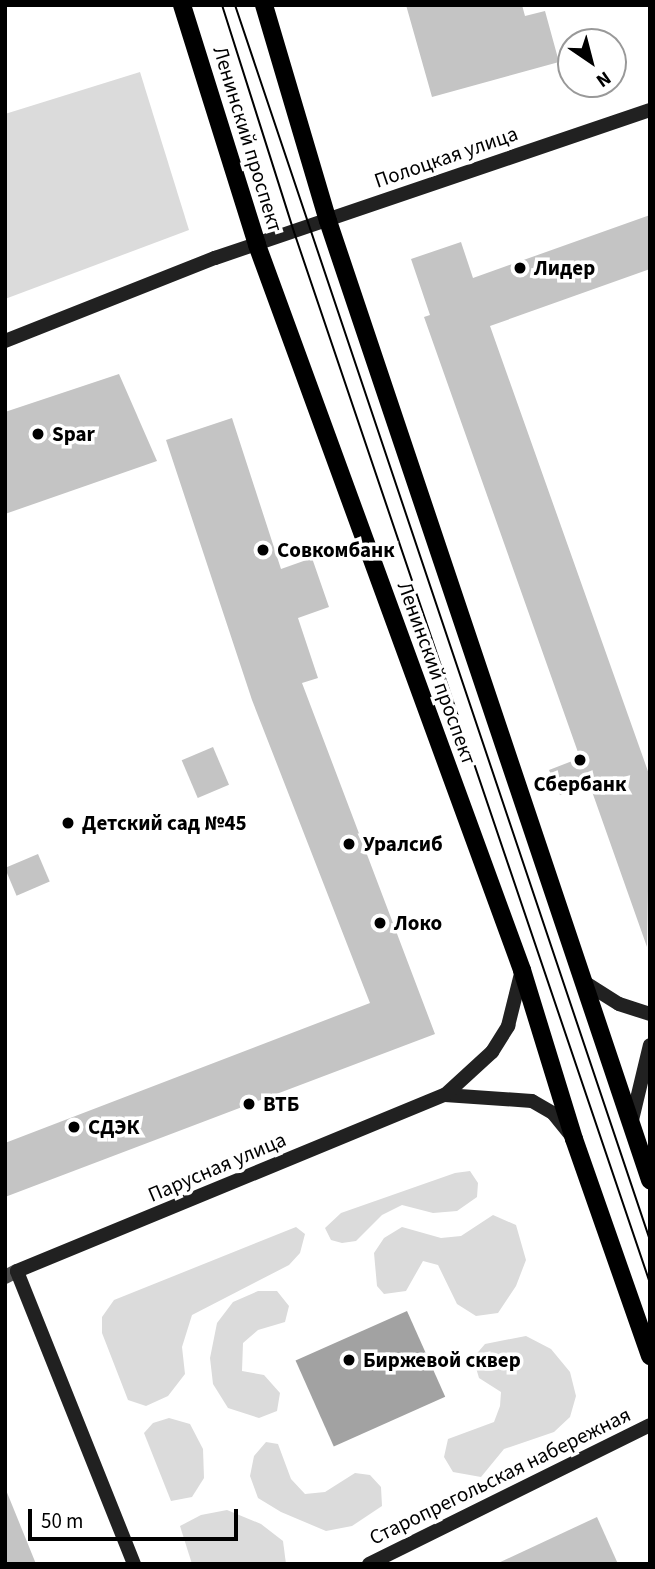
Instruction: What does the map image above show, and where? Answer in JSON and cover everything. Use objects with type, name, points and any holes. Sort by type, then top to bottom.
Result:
[{"type":"main road","name":"Ленинский проспект","points":[[182,5],[257,245],[522,970],[574,1139],[650,1356]]},
{"type":"main road","name":"Ленинский проспект","points":[[264,5],[328,221],[650,1180]]},
{"type":"street","name":"Полоцкая улица","points":[[5,341],[257,245],[650,110]]},
{"type":"street","points":[[445,1095],[485,1059],[508,1026],[522,970]]},
{"type":"street","points":[[584,982],[619,1004],[650,1014]]},
{"type":"street","points":[[631,1126],[650,1045]]},
{"type":"street","points":[[445,1095],[532,1101],[553,1113],[574,1139]]},
{"type":"street","name":"Парусная улица","points":[[11,1274],[445,1095]]},
{"type":"street","points":[[11,1274],[134,1564]]},
{"type":"street","name":"Старопрегольская набережная","points":[[369,1564],[650,1425]]},
{"type":"shaded area","points":[[140,72],[189,230],[5,299],[5,114]]},
{"type":"shaded area","points":[[470,1171],[478,1183],[477,1197],[457,1211],[433,1213],[402,1205],[382,1215],[356,1241],[342,1243],[331,1240],[325,1228],[341,1213],[455,1173]]},
{"type":"shaded area","points":[[493,1215],[516,1225],[526,1260],[516,1286],[498,1313],[476,1316],[457,1304],[438,1265],[423,1261],[406,1291],[384,1294],[377,1286],[374,1253],[384,1238],[402,1227],[441,1238],[461,1236]]},
{"type":"shaded area","points":[[296,1227],[305,1234],[300,1253],[289,1265],[192,1315],[182,1347],[185,1374],[168,1396],[146,1406],[128,1400],[102,1333],[102,1317],[114,1300]]},
{"type":"shaded area","points":[[258,1291],[277,1291],[289,1306],[285,1322],[258,1330],[243,1343],[242,1371],[264,1375],[280,1393],[277,1411],[259,1418],[228,1408],[213,1384],[210,1358],[217,1323],[233,1302]]},
{"type":"shaded area","points":[[407,1311],[445,1397],[334,1446],[296,1361]]},
{"type":"shaded area","points":[[526,1336],[551,1349],[570,1372],[576,1396],[570,1417],[554,1432],[504,1449],[481,1477],[453,1472],[444,1457],[448,1439],[494,1422],[500,1406],[501,1392],[479,1378],[473,1358],[485,1344]]},
{"type":"shaded area","points":[[169,1418],[190,1424],[203,1449],[204,1478],[192,1497],[171,1501],[144,1433],[153,1423]]},
{"type":"shaded area","points":[[266,1442],[278,1444],[291,1479],[305,1494],[325,1492],[355,1473],[370,1475],[381,1487],[382,1506],[352,1526],[326,1531],[281,1512],[258,1498],[250,1476],[254,1456]]},
{"type":"shaded area","points":[[227,1510],[261,1524],[283,1541],[286,1564],[192,1564],[180,1526],[201,1515]]},
{"type":"building","points":[[406,5],[522,5],[525,16],[545,11],[557,63],[432,97]]},
{"type":"building","points":[[650,215],[650,269],[490,326],[650,777],[647,947],[589,783],[560,795],[549,770],[580,758],[424,317],[430,315],[411,259],[461,242],[473,278]]},
{"type":"building","points":[[119,374],[157,461],[5,514],[5,412]]},
{"type":"building","points":[[232,418],[281,569],[312,558],[329,607],[298,618],[318,678],[302,683],[435,1034],[5,1197],[5,1143],[370,1003],[252,700],[166,440]]},
{"type":"building","points":[[213,747],[229,785],[198,798],[182,760]]},
{"type":"building","points":[[38,854],[50,882],[17,896],[5,868]]},
{"type":"building","points":[[6,1490],[36,1564],[5,1564]]},
{"type":"building","points":[[597,1517],[618,1564],[496,1564]]},
{"type":"tram line","points":[[222,5],[294,232],[650,1283]]},
{"type":"tram line","points":[[235,5],[650,1240]]},
{"type":"place","name":"Лидер","points":[[520,268]]},
{"type":"place","name":"Spar","points":[[38,434]]},
{"type":"place","name":"Совкомбанк","points":[[263,550]]},
{"type":"place","name":"Сбербанк","points":[[580,760]]},
{"type":"place","name":"Детский сад №45","points":[[68,823]]},
{"type":"place","name":"Уралсиб","points":[[349,844]]},
{"type":"place","name":"Локо","points":[[380,923]]},
{"type":"place","name":"ВТБ","points":[[249,1104]]},
{"type":"place","name":"СДЭК","points":[[74,1127]]},
{"type":"place","name":"Биржевой сквер","points":[[349,1360]]}]
